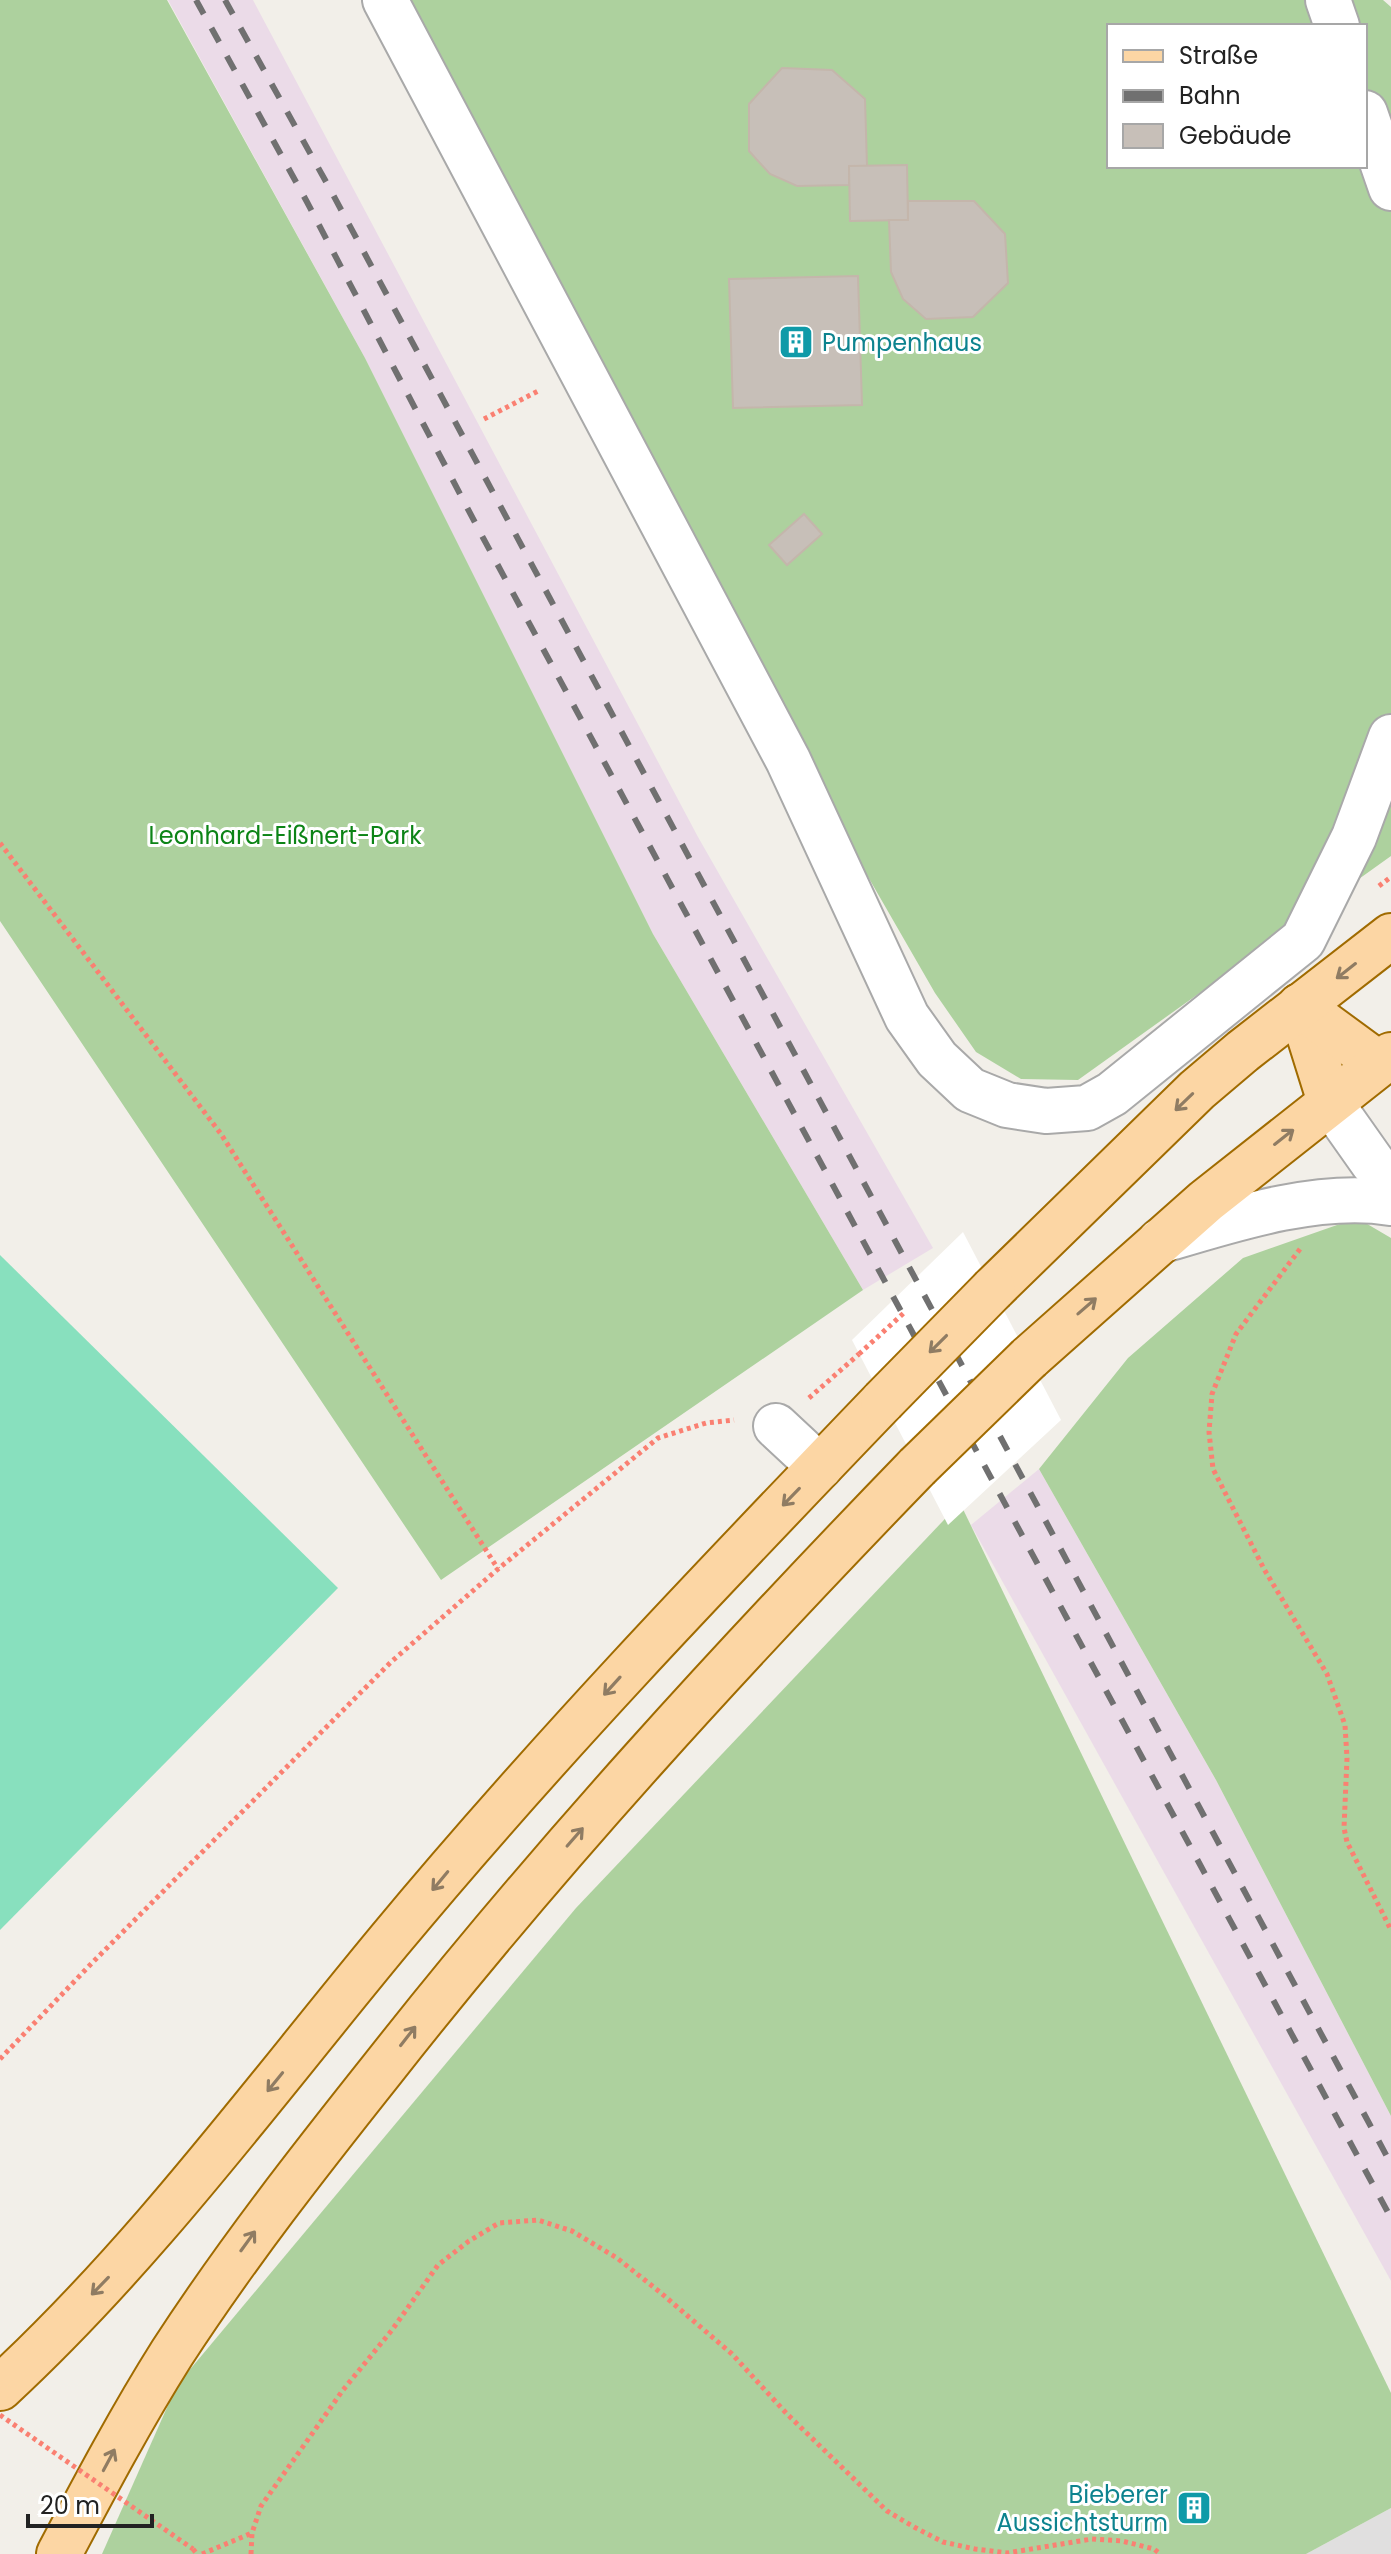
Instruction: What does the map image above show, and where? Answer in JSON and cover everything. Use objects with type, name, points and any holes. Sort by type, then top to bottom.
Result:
[{"type":"main road","points":[[0,2388],[154,2230],[388,1942],[635,1660],[883,1401],[1197,1090],[1391,936]]},
{"type":"main road","points":[[59,2554],[114,2451],[171,2355],[249,2239],[437,1999],[604,1804],[776,1612],[917,1467],[1029,1358],[1218,1191],[1330,1102],[1387,1065],[1300,1006]]},
{"type":"main road","points":[[1300,1006],[1330,1102]]},
{"type":"street","points":[[385,0],[788,760],[907,1017],[937,1059],[970,1090],[1007,1105],[1046,1111],[1087,1108],[1112,1094],[1303,940],[1354,837],[1391,737]]},
{"type":"street","points":[[1328,0],[1336,24]]},
{"type":"street","points":[[1367,119],[1391,188]]},
{"type":"street","points":[[1330,1102],[1391,1183]]},
{"type":"street","points":[[1160,1241],[1240,1217],[1337,1200],[1365,1199],[1391,1203]]},
{"type":"street","points":[[776,1426],[820,1467]]},
{"type":"path","points":[[484,419],[540,390]]},
{"type":"path","points":[[0,843],[221,1134],[498,1569]]},
{"type":"path","points":[[1337,1200],[1236,1334],[1212,1394],[1209,1432],[1213,1469],[1264,1569],[1327,1674],[1345,1725],[1344,1828],[1347,1842],[1391,1930]]},
{"type":"path","points":[[0,2059],[102,1952],[391,1662],[498,1569],[658,1438],[706,1423],[740,1419],[776,1426],[859,1354]]},
{"type":"path","points":[[251,2554],[252,2533],[261,2506],[343,2390],[392,2330],[438,2265],[499,2223],[538,2220],[572,2231],[617,2258],[661,2293],[732,2354],[787,2414],[887,2511],[914,2527],[943,2542],[1007,2553],[1092,2539],[1122,2541],[1154,2549],[1160,2554]]},
{"type":"path","points":[[0,2415],[197,2552],[252,2533]]},
{"type":"shaded area","points":[[168,0],[253,0],[698,837],[933,1248],[863,1290],[653,934],[365,358]]},
{"type":"shaded area","points":[[1039,1469],[1216,1780],[1391,2116],[1391,2281],[971,1525]]},
{"type":"shaded area","points":[[1391,2508],[1391,2554],[1306,2554]]},
{"type":"green space","name":"Leonhard-Eißnert-Park","points":[[0,0],[167,0],[365,358],[653,934],[863,1290],[441,1580],[0,921]]},
{"type":"green space","points":[[363,0],[1383,0],[1391,7],[1391,856],[1078,1080],[1021,1079],[976,1052],[935,993]]},
{"type":"green space","points":[[1357,1218],[1391,1238],[1391,2116],[1216,1780],[1039,1469],[1128,1358],[1243,1258]]},
{"type":"green space","points":[[0,1255],[338,1588],[0,1930]]},
{"type":"green space","points":[[960,1503],[1391,2393],[1391,2508],[1306,2554],[102,2554],[177,2385],[576,1908]]},
{"type":"pier","points":[[963,1232],[1061,1420],[948,1525],[852,1340]]},
{"type":"building","points":[[782,68],[832,70],[865,99],[867,166],[849,166],[849,185],[797,186],[770,174],[749,151],[749,104]]},
{"type":"building","points":[[907,165],[908,220],[850,221],[849,166]]},
{"type":"building","points":[[908,201],[974,201],[1005,234],[1008,283],[973,317],[926,319],[903,299],[891,272],[889,220],[908,220]]},
{"type":"building","name":"Pumpenhaus","points":[[858,276],[862,405],[733,408],[729,279]]},
{"type":"building","points":[[804,514],[822,534],[787,565],[769,545]]},
{"type":"building","name":"Bieberer Aussichtsturm","points":[[1206,2493],[1209,2520],[1182,2523],[1178,2496]]},
{"type":"railway","points":[[196,0],[1391,2218]]},
{"type":"railway","points":[[225,0],[330,189],[1391,2164]]},
{"type":"place","name":"Pumpenhaus","points":[[796,342]]},
{"type":"place","name":"Bieberer Aussichtsturm","points":[[1194,2508]]}]
